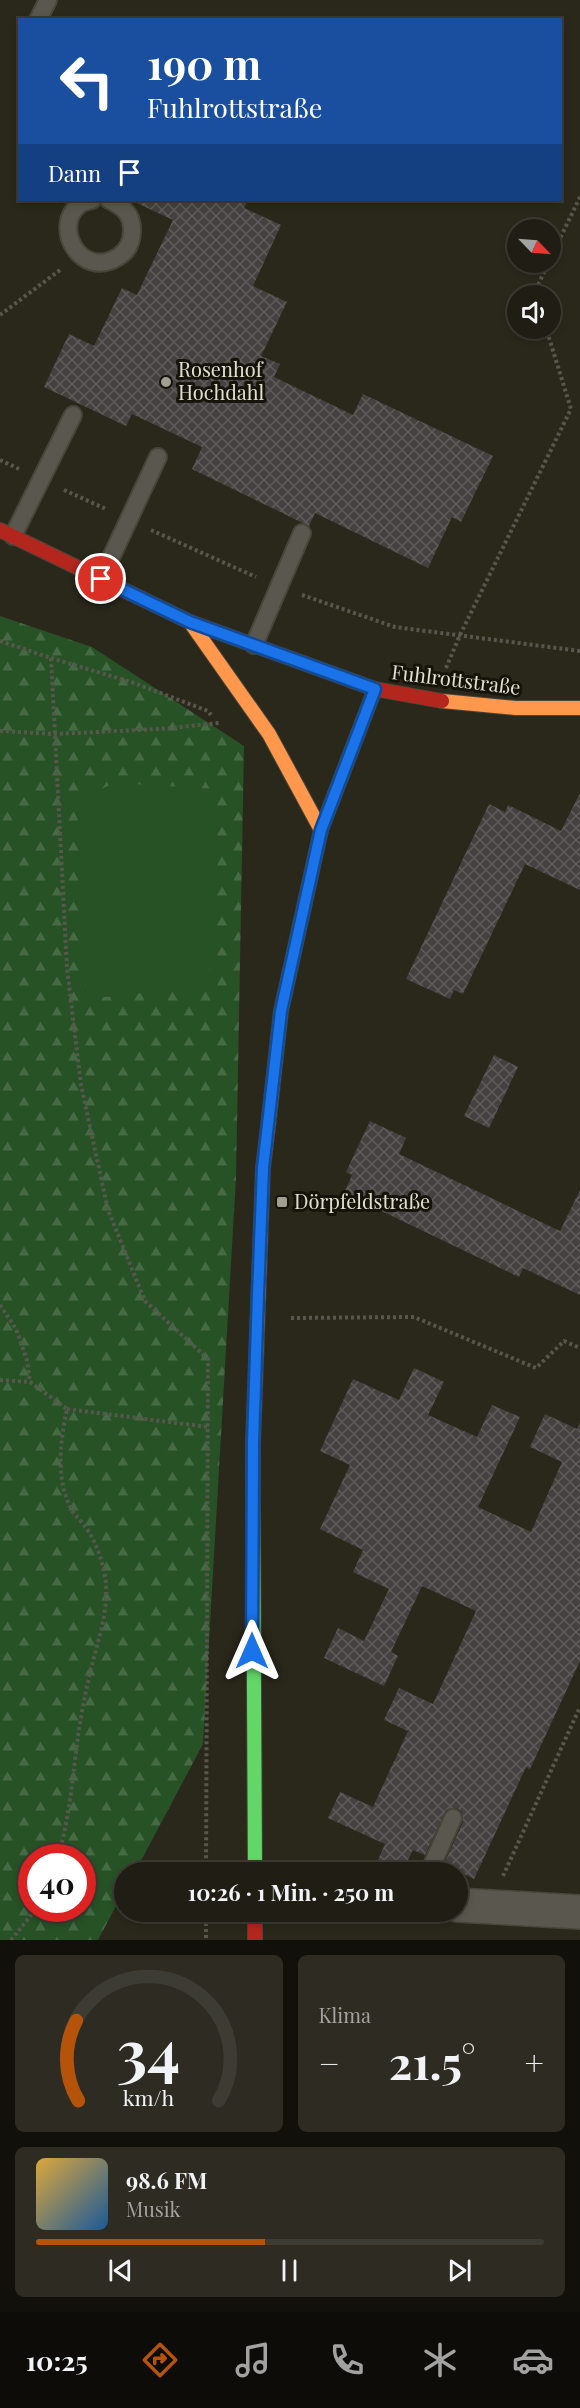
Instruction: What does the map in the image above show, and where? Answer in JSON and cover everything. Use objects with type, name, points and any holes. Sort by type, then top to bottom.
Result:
[{"type":"street","name":"Fuhlrottstraße","points":[[6,533],[190,622],[375,689],[433,700],[516,708],[580,708]]},
{"type":"street","points":[[190,622],[262,724],[321,830]]},
{"type":"street","points":[[255,1862],[252,1524],[256,1318],[263,1168],[281,1011],[321,830],[375,689]]},
{"type":"street","points":[[473,1906],[580,1912]]},
{"type":"street","points":[[255,1922],[255,1940]]},
{"type":"lane","points":[[39,18],[48,0]]},
{"type":"lane","points":[[82,201],[70,220],[69,238],[79,256],[94,263],[109,262],[124,253],[132,240],[132,222],[123,206],[111,201]]},
{"type":"lane","points":[[6,533],[73,415]]},
{"type":"lane","points":[[101,579],[158,457]]},
{"type":"lane","points":[[254,645],[302,532]]},
{"type":"lane","points":[[433,1862],[453,1818]]},
{"type":"path","points":[[561,238],[580,197]]},
{"type":"path","points":[[0,315],[79,256]]},
{"type":"path","points":[[433,700],[460,635],[571,409],[549,339]]},
{"type":"path","points":[[0,641],[134,683],[208,711],[216,723]]},
{"type":"path","points":[[51,658],[67,968],[81,1085],[108,1210],[145,1301],[208,1359],[206,1862]]},
{"type":"path","points":[[0,732],[54,734],[160,729],[216,723],[262,724]]},
{"type":"path","points":[[0,1305],[16,1329],[27,1360],[30,1382]]},
{"type":"path","points":[[256,1318],[414,1317],[536,1368],[564,1341],[580,1348]]},
{"type":"path","points":[[0,1380],[30,1382],[67,1410],[208,1427]]},
{"type":"path","points":[[62,1844],[67,1825],[82,1713],[105,1616],[106,1585],[102,1560],[94,1539],[73,1512],[66,1496],[61,1474],[62,1431],[67,1410]]},
{"type":"path","points":[[473,1906],[580,1707]]},
{"type":"path","points":[[11,1940],[26,1922]]},
{"type":"path","points":[[206,1922],[206,1940]]},
{"type":"green space","points":[[0,616],[92,647],[244,746],[236,1178],[203,1744],[140,1862],[114,1862],[114,1910],[98,1940],[0,1940]]},
{"type":"green space","points":[[114,783],[218,789],[209,986],[86,999],[77,801]]},
{"type":"building","name":"Rosenhof Hochdahl","points":[[132,201],[248,201],[244,208],[281,225],[253,286],[287,302],[261,356],[280,364],[274,377],[353,415],[363,394],[493,456],[461,522],[452,517],[428,568],[315,513],[309,526],[192,469],[202,447],[132,414],[126,426],[44,387],[69,334],[94,346],[122,288],[137,295],[173,220]]},
{"type":"building","points":[[580,793],[580,890],[525,864],[463,994],[454,990],[450,999],[406,979],[489,804],[505,812],[508,805],[561,831]]},
{"type":"building","points":[[494,1055],[518,1067],[489,1128],[464,1116]]},
{"type":"building","points":[[370,1121],[406,1138],[399,1154],[560,1231],[580,1190],[580,1295],[523,1268],[519,1277],[344,1193],[352,1175],[346,1172]]},
{"type":"building","points":[[414,1368],[444,1382],[428,1415],[477,1437],[492,1405],[520,1417],[478,1507],[531,1532],[562,1462],[530,1447],[545,1414],[577,1429],[580,1423],[580,1661],[530,1769],[526,1767],[474,1879],[468,1876],[468,1862],[445,1862],[463,1822],[462,1812],[457,1808],[446,1810],[425,1855],[413,1850],[407,1862],[377,1862],[385,1844],[328,1818],[340,1792],[373,1807],[408,1731],[384,1720],[399,1688],[433,1704],[476,1611],[422,1586],[391,1652],[398,1656],[384,1686],[324,1658],[338,1628],[364,1641],[389,1589],[353,1572],[363,1550],[320,1529],[350,1465],[320,1451],[353,1379],[399,1400]]},
{"type":"traffic: fast","points":[[268,1127],[281,1011],[321,830],[375,689]]},
{"type":"traffic: fast","points":[[253,1506],[255,1862]]},
{"type":"traffic: slow","points":[[190,622],[269,734],[321,830]]},
{"type":"traffic: slow","points":[[442,701],[516,708],[580,708]]},
{"type":"traffic: slow","points":[[253,1506],[253,1443],[263,1168],[268,1127]]},
{"type":"traffic: jam","points":[[0,530],[190,622],[375,689],[442,701]]},
{"type":"traffic: jam","points":[[255,1922],[255,1940]]},
{"type":"place","name":"Rosenhof Hochdahl","points":[[166,382]]},
{"type":"place","name":"Dörpfeldstraße","points":[[282,1202]]},
{"type":"route","points":[[101,579],[190,622],[375,689],[321,830],[281,1011],[263,1168],[253,1443],[252,1651]]}]
